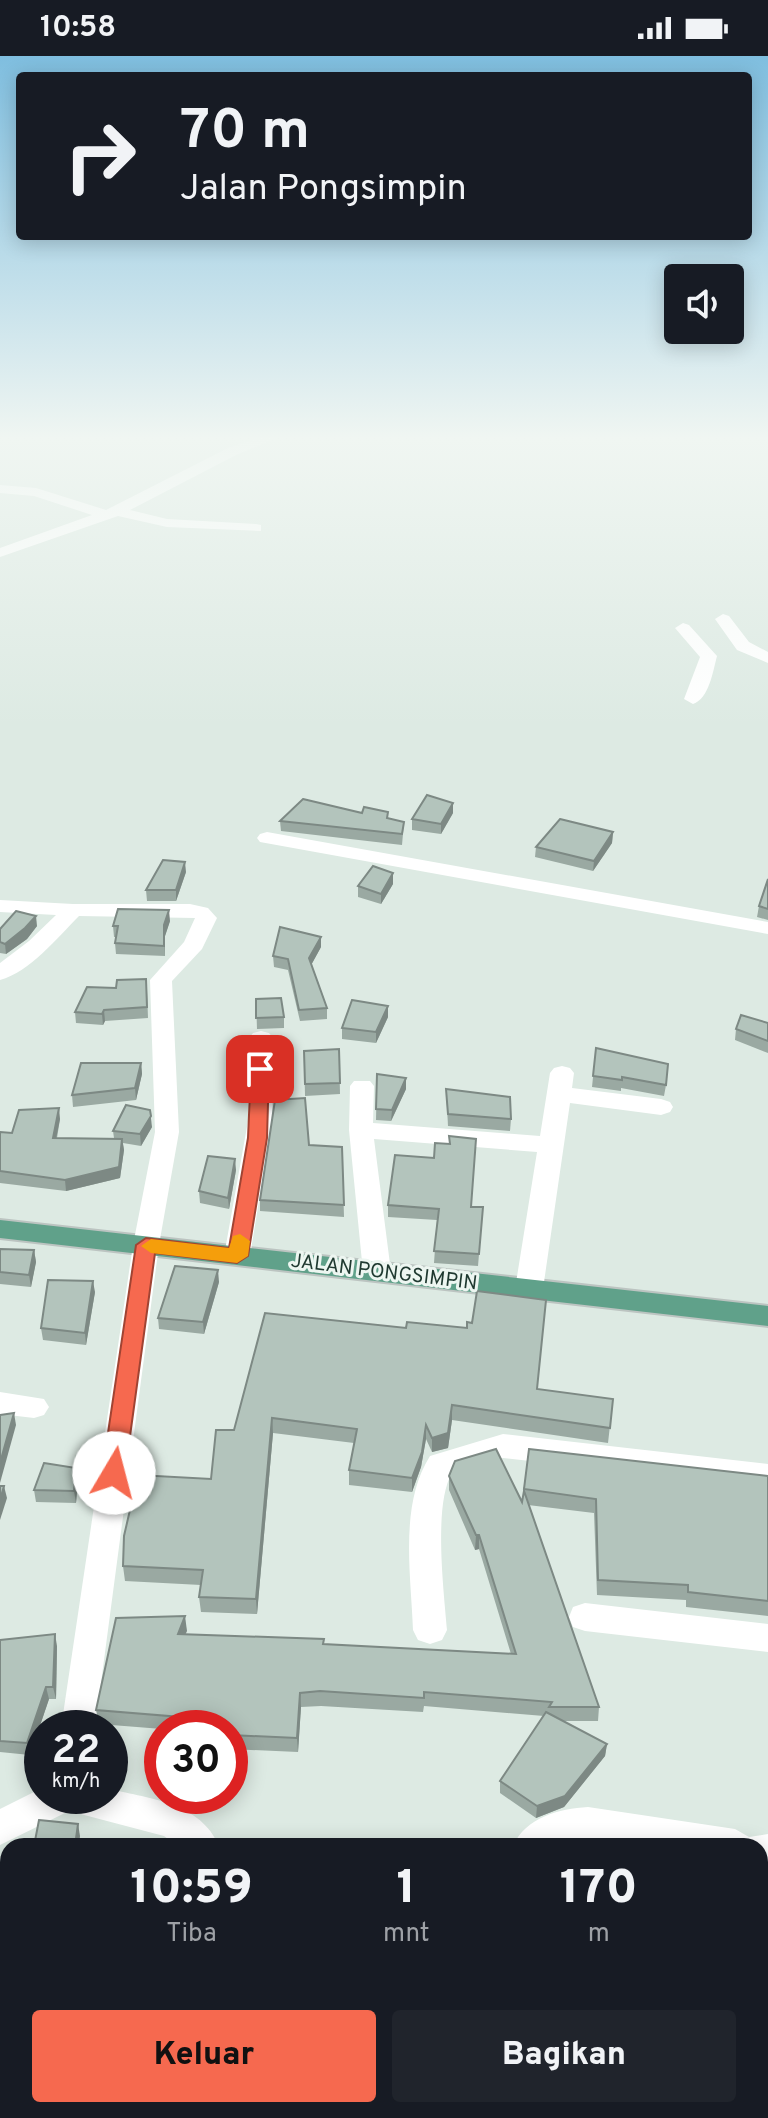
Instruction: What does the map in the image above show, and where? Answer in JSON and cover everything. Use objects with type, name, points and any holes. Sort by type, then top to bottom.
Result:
[{"type":"main road","name":"JALAN PONGSIMPIN","points":[[0,1229],[768,1316]]},
{"type":"street","points":[[0,553],[55,533]]},
{"type":"street","points":[[723,619],[747,649],[768,658]]},
{"type":"street","points":[[683,628],[709,656],[693,699]]},
{"type":"street","points":[[698,644],[737,639]]},
{"type":"street","points":[[267,838],[768,928]]},
{"type":"street","points":[[0,906],[73,910],[190,910],[201,912],[206,918],[194,944],[161,980],[169,1119],[146,1245],[81,1710]]},
{"type":"street","points":[[0,973],[37,946],[73,910]]},
{"type":"street","points":[[237,1256],[260,1121],[261,1038]]},
{"type":"street","points":[[529,1289],[560,1083],[661,1107]]},
{"type":"street","points":[[362,1086],[361,1130],[377,1272]]},
{"type":"street","points":[[361,1130],[550,1145]]},
{"type":"street","points":[[0,1403],[34,1407]]},
{"type":"street","points":[[430,1630],[427,1506],[435,1472],[441,1464],[493,1446],[503,1446],[768,1476]]},
{"type":"street","points":[[585,1617],[768,1638]]},
{"type":"street","points":[[128,1810],[170,1821],[184,1828],[193,1838]]},
{"type":"street","points":[[0,1828],[27,1814]]},
{"type":"street","points":[[543,1838],[560,1826],[588,1824],[682,1838]]},
{"type":"building","points":[[427,795],[453,803],[441,824],[412,819]]},
{"type":"building","points":[[303,799],[362,813],[364,807],[388,812],[387,818],[404,822],[402,834],[280,821]]},
{"type":"building","points":[[560,819],[613,832],[594,861],[536,847]]},
{"type":"building","points":[[163,860],[185,862],[176,890],[146,890]]},
{"type":"building","points":[[373,866],[393,873],[381,894],[358,886]]},
{"type":"building","points":[[768,879],[768,909],[759,906]]},
{"type":"building","points":[[118,909],[169,910],[164,925],[164,946],[115,943],[118,926],[113,926]]},
{"type":"building","points":[[16,911],[36,916],[5,944],[0,942],[0,929]]},
{"type":"building","points":[[280,927],[321,937],[309,958],[327,1008],[299,1010],[288,959],[273,956]]},
{"type":"building","points":[[146,979],[147,1007],[104,1010],[102,1014],[75,1012],[87,987],[116,988],[117,980]]},
{"type":"building","points":[[281,998],[284,1017],[256,1018],[256,999]]},
{"type":"building","points":[[352,1000],[388,1006],[376,1032],[342,1028]]},
{"type":"building","points":[[741,1015],[768,1023],[768,1041],[736,1029]]},
{"type":"building","points":[[596,1048],[668,1064],[666,1085],[622,1077],[622,1080],[593,1076]]},
{"type":"building","points":[[339,1049],[340,1083],[305,1084],[304,1051]]},
{"type":"building","points":[[81,1063],[141,1063],[135,1088],[72,1095]]},
{"type":"building","points":[[377,1074],[406,1078],[392,1110],[376,1109]]},
{"type":"building","points":[[446,1089],[510,1097],[511,1119],[448,1114]]},
{"type":"building","points":[[305,1098],[309,1145],[342,1147],[344,1205],[260,1200],[275,1100]]},
{"type":"building","points":[[126,1105],[150,1110],[151,1116],[140,1134],[113,1131]]},
{"type":"building","points":[[59,1108],[53,1138],[122,1139],[119,1167],[65,1180],[0,1171],[0,1132],[12,1133],[19,1110]]},
{"type":"building","points":[[449,1136],[476,1139],[471,1207],[483,1207],[479,1254],[434,1251],[439,1209],[388,1205],[395,1155],[434,1158],[435,1143],[450,1144]]},
{"type":"building","points":[[208,1156],[235,1159],[228,1198],[199,1191]]},
{"type":"building","points":[[0,1249],[34,1250],[29,1275],[0,1272]]},
{"type":"building","points":[[175,1266],[218,1270],[203,1322],[158,1318]]},
{"type":"building","points":[[48,1280],[93,1281],[85,1333],[41,1328]]},
{"type":"building","points":[[477,1291],[546,1300],[537,1389],[613,1399],[610,1428],[452,1405],[448,1433],[432,1438],[426,1425],[422,1452],[412,1478],[349,1470],[357,1429],[272,1418],[256,1599],[199,1597],[203,1570],[123,1566],[124,1536],[138,1475],[211,1479],[216,1430],[234,1430],[265,1313],[406,1328],[407,1322],[467,1328],[467,1322],[472,1323]]},
{"type":"building","points":[[14,1413],[0,1463],[0,1415]]},
{"type":"building","points":[[496,1449],[522,1502],[524,1491],[599,1707],[549,1707],[552,1702],[424,1692],[424,1698],[320,1691],[300,1693],[297,1738],[248,1736],[248,1710],[144,1710],[144,1714],[128,1713],[128,1710],[96,1710],[116,1618],[185,1616],[178,1634],[324,1639],[323,1644],[516,1654],[479,1535],[476,1535],[449,1476],[455,1461]]},
{"type":"building","points":[[529,1449],[768,1476],[768,1601],[688,1592],[688,1585],[598,1580],[596,1499],[524,1489]]},
{"type":"building","points":[[44,1463],[76,1468],[74,1491],[34,1490]]},
{"type":"building","points":[[55,1634],[53,1687],[46,1687],[38,1710],[24,1710],[24,1743],[0,1741],[0,1640]]},
{"type":"building","points":[[546,1712],[607,1744],[565,1796],[537,1806],[500,1781]]},
{"type":"building","points":[[39,1820],[78,1824],[76,1838],[36,1838]]},
{"type":"slow traffic","points":[[151,1246],[237,1256],[240,1241]]},
{"type":"route","points":[[114,1473],[146,1245],[237,1256],[258,1138],[260,1069]]}]
